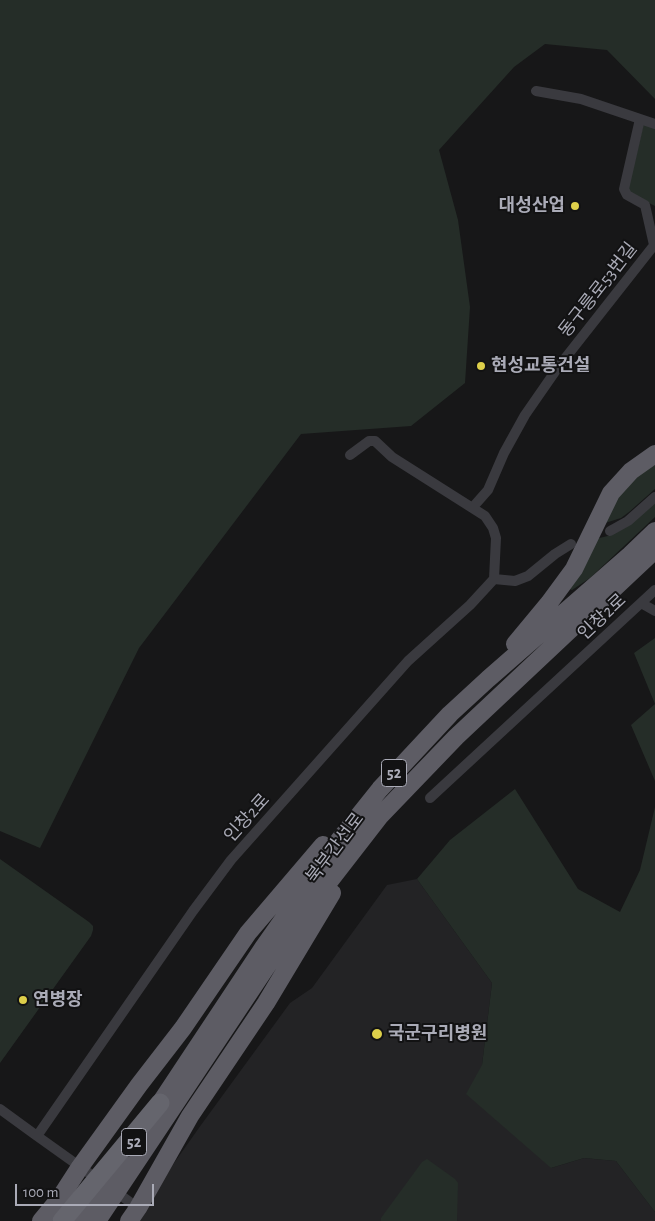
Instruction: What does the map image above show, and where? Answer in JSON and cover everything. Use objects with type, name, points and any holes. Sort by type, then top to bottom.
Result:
[{"type":"highway","points":[[488,679],[574,569],[611,493],[631,471],[655,454]]},
{"type":"highway","name":"북부간선로","points":[[81,1221],[290,910],[340,839],[380,789],[431,734],[488,679],[655,531]]},
{"type":"highway","name":"북부간선로","points":[[97,1221],[287,936],[380,816],[456,737],[655,552]]},
{"type":"highway","points":[[41,1221],[83,1169],[139,1085],[198,1008],[248,933],[336,830],[380,789]]},
{"type":"highway","points":[[132,1210],[186,1123],[272,993],[380,816]]},
{"type":"highway","points":[[62,1221],[160,1103]]},
{"type":"street","points":[[536,91],[581,99],[655,124]]},
{"type":"street","points":[[640,119],[624,189],[627,195],[655,209]]},
{"type":"street","name":"동구릉로53번길","points":[[473,508],[488,490],[504,453],[525,415],[559,366],[655,245],[645,205]]},
{"type":"street","points":[[350,456],[368,441],[373,440],[392,457],[485,516],[493,528],[496,538],[494,579],[515,581],[528,576],[550,558],[572,544]]},
{"type":"street","points":[[610,530],[628,521],[655,497]]},
{"type":"street","name":"인창2로","points":[[37,1136],[193,910],[231,860],[395,674],[470,605],[494,579]]},
{"type":"street","name":"인창2로","points":[[430,798],[655,590]]},
{"type":"street","name":"인창2로","points":[[641,603],[655,611]]},
{"type":"street","points":[[0,1109],[83,1169],[132,1210]]},
{"type":"shaded area","points":[[0,0],[655,0],[655,99],[607,50],[545,44],[514,67],[439,150],[458,220],[470,307],[465,383],[411,426],[301,434],[139,648],[40,848],[0,831]]},
{"type":"shaded area","points":[[644,122],[655,126],[655,206],[631,194],[628,189]]},
{"type":"shaded area","points":[[655,465],[655,489],[621,518],[602,524],[609,507],[637,472]]},
{"type":"shaded area","points":[[655,499],[655,517],[590,578],[572,590],[569,589],[595,539],[612,535]]},
{"type":"shaded area","points":[[655,638],[655,704],[634,653]]},
{"type":"shaded area","points":[[655,704],[655,781],[631,725]]},
{"type":"shaded area","points":[[515,789],[578,889],[620,912],[640,870],[655,807],[655,1212],[616,1161],[584,1158],[551,1168],[466,1094],[482,1065],[492,983],[417,879],[450,840]]},
{"type":"shaded area","name":"연병장","points":[[0,859],[89,922],[93,926],[93,930],[91,936],[0,1063]]},
{"type":"shaded area","name":"국군구리병원","points":[[417,879],[492,983],[482,1065],[551,1168],[584,1158],[616,1161],[655,1212],[655,1221],[133,1221],[290,1003],[312,988],[387,885]]},
{"type":"shaded area","points":[[427,1159],[458,1183],[457,1221],[381,1221],[381,1218],[422,1162]]},
{"type":"place","name":"대성산업","points":[[575,206]]},
{"type":"place","name":"현성교통건설","points":[[481,366]]},
{"type":"place","name":"연병장","points":[[23,1000]]},
{"type":"place","name":"국군구리병원","points":[[377,1034]]}]
